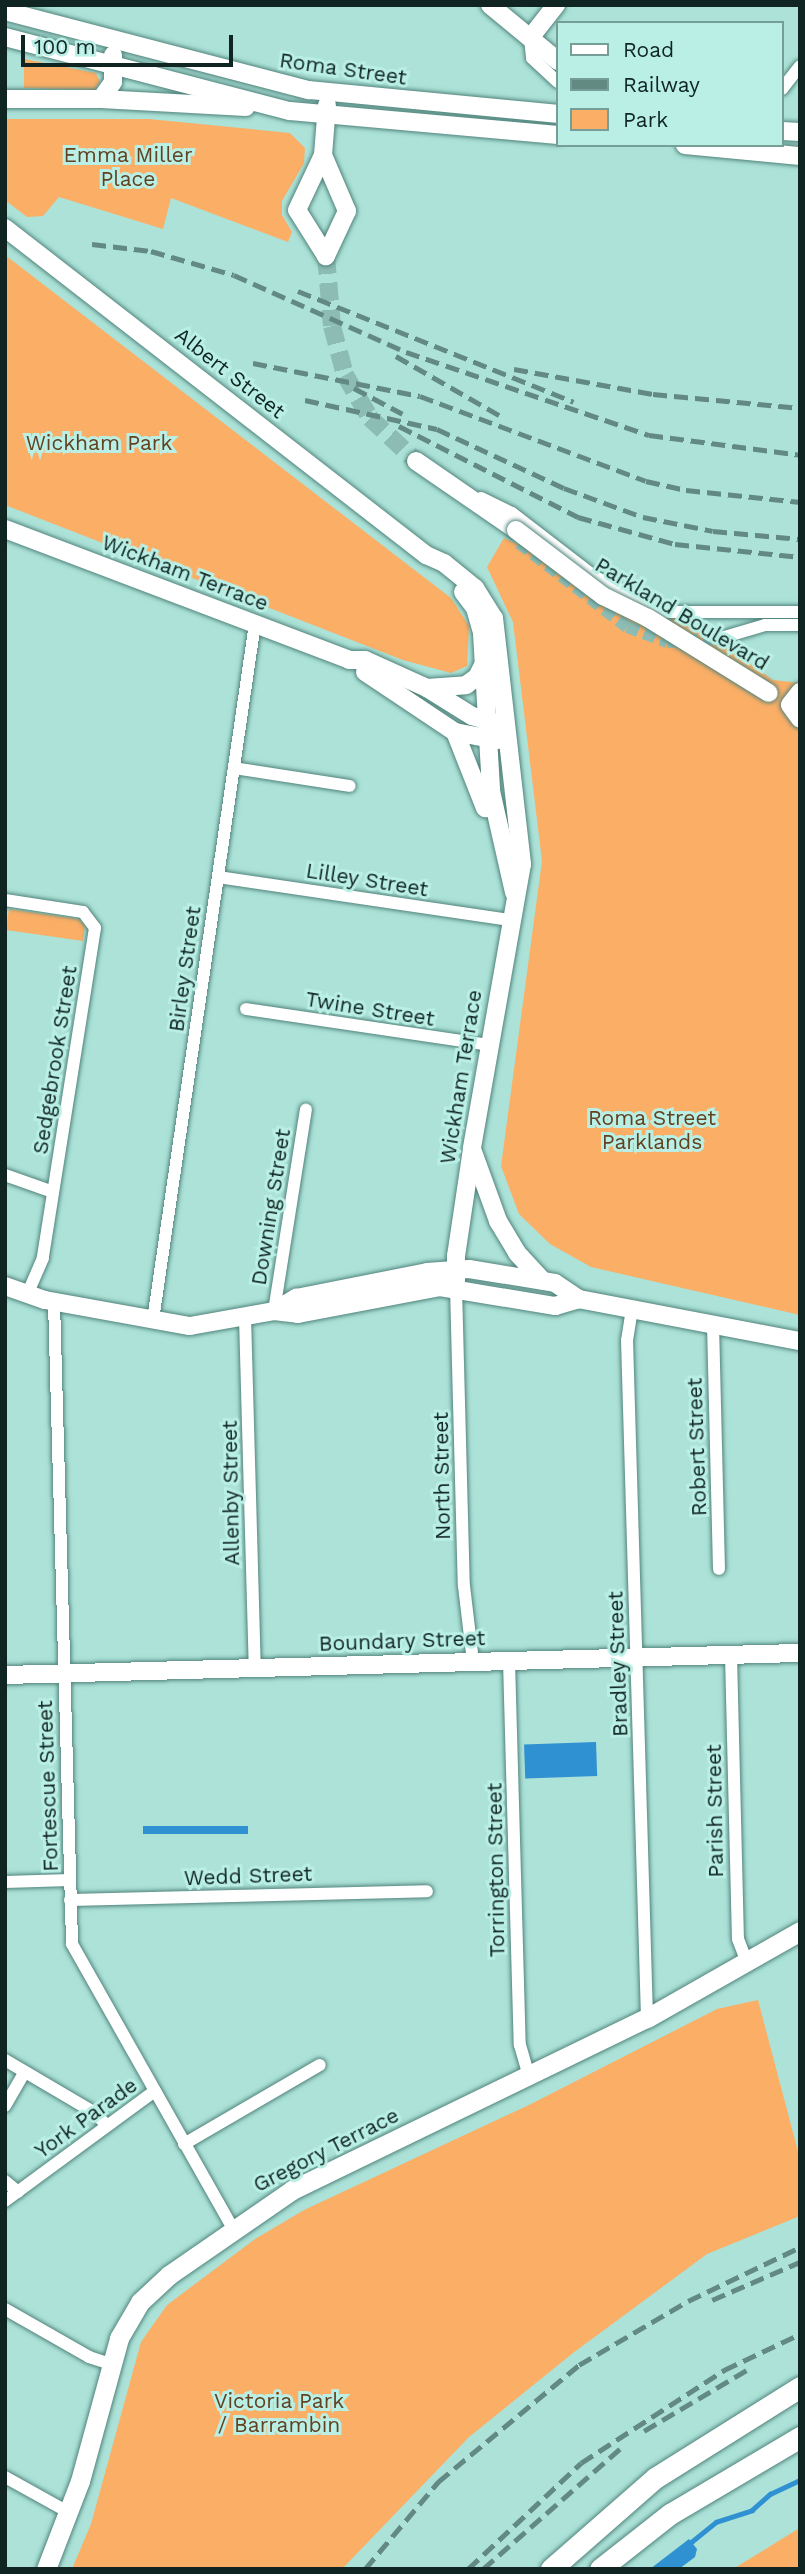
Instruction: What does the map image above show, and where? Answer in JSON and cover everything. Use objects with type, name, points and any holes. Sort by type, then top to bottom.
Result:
[{"type":"highway","points":[[551,2569],[655,2479],[800,2387]]},
{"type":"highway","points":[[765,2409],[800,2397]]},
{"type":"highway","points":[[600,2569],[670,2514],[800,2437]]},
{"type":"main road","points":[[490,5],[556,59]]},
{"type":"main road","points":[[530,38],[556,5]]},
{"type":"main road","name":"Roma Street","points":[[10,10],[234,74],[328,93],[556,114]]},
{"type":"main road","points":[[49,23],[65,36],[110,51],[115,64],[113,82],[102,99]]},
{"type":"main road","points":[[5,37],[290,111]]},
{"type":"main road","points":[[323,155],[337,188],[347,203],[326,257],[297,210],[323,155],[328,93]]},
{"type":"main road","points":[[5,99],[102,99],[290,111],[467,129],[556,135]]},
{"type":"main road","points":[[467,129],[480,107]]},
{"type":"main road","points":[[734,147],[759,148],[800,156]]},
{"type":"main road","points":[[306,189],[321,183],[337,188]]},
{"type":"main road","name":"Albert Street","points":[[5,228],[426,555],[475,588],[489,607],[497,631],[508,742]]},
{"type":"main road","name":"Parkland Boulevard","points":[[416,461],[517,537],[603,596],[642,614],[769,693],[797,705]]},
{"type":"main road","name":"Wickham Terrace","points":[[5,529],[349,660],[455,732],[487,729]]},
{"type":"main road","name":"Albert Street","points":[[426,555],[475,608],[483,665],[487,729]]},
{"type":"main road","name":"Wickham Terrace","points":[[349,660],[365,660],[428,688],[508,742],[522,864],[514,893],[471,1149],[455,1269],[456,1288]]},
{"type":"main road","points":[[428,688],[466,685],[478,677],[483,665]]},
{"type":"main road","name":"Wickham Terrace","points":[[487,729],[499,831],[514,893]]},
{"type":"main road","points":[[455,732],[489,819],[499,831]]},
{"type":"main road","points":[[471,1149],[498,1221],[517,1253],[543,1281]]},
{"type":"main road","points":[[274,1311],[296,1298],[455,1269],[543,1281],[579,1299],[800,1341]]},
{"type":"main road","points":[[5,1286],[54,1302],[190,1326],[274,1311],[298,1314],[423,1289],[456,1288],[555,1306],[579,1299]]},
{"type":"main road","name":"Boundary Street","points":[[5,1675],[800,1653]]},
{"type":"main road","name":"Gregory Terrace","points":[[47,2569],[70,2514],[111,2364],[124,2328],[140,2302],[232,2227],[303,2185],[647,2018],[800,1931]]},
{"type":"street","points":[[530,38],[532,58],[556,80]]},
{"type":"street","points":[[784,86],[800,66]]},
{"type":"street","points":[[446,482],[512,513],[595,577],[666,612],[800,612]]},
{"type":"street","name":"Birley Street","points":[[153,1320],[255,623]]},
{"type":"street","points":[[720,638],[765,625],[800,625]]},
{"type":"street","points":[[234,768],[350,786]]},
{"type":"street","name":"Lilley Street","points":[[218,877],[510,920]]},
{"type":"street","name":"Sedgebrook Street","points":[[5,900],[83,912],[94,923],[42,1262],[27,1295]]},
{"type":"street","name":"Twine Street","points":[[246,1009],[489,1045]]},
{"type":"street","name":"Downing Street","points":[[274,1311],[306,1110]]},
{"type":"street","points":[[5,1175],[53,1192]]},
{"type":"street","name":"North Street","points":[[456,1288],[464,1586],[473,1662]]},
{"type":"street","name":"Fortescue Street","points":[[54,1302],[70,1900],[75,1954],[232,2227]]},
{"type":"street","name":"Bradley Street","points":[[632,1309],[627,1340],[647,2018]]},
{"type":"street","name":"Allenby Street","points":[[245,1317],[255,1668]]},
{"type":"street","name":"Robert Street","points":[[713,1324],[719,1569]]},
{"type":"street","name":"Parish Street","points":[[731,1655],[738,1939],[747,1963]]},
{"type":"street","name":"Torrington Street","points":[[509,1661],[520,2045],[529,2077]]},
{"type":"street","points":[[5,1882],[70,1880]]},
{"type":"street","name":"Wedd Street","points":[[70,1900],[427,1891]]},
{"type":"street","points":[[5,2060],[94,2113],[106,2125]]},
{"type":"street","points":[[184,2144],[320,2064]]},
{"type":"street","points":[[5,2106],[25,2072]]},
{"type":"street","name":"York Parade","points":[[5,2201],[155,2091]]},
{"type":"street","points":[[5,2181],[18,2192]]},
{"type":"street","points":[[5,2309],[89,2357],[111,2364]]},
{"type":"street","points":[[5,2477],[70,2514]]},
{"type":"green space","points":[[24,59],[96,73],[100,82],[94,90],[24,88]]},
{"type":"green space","name":"Emma Miller Place","points":[[5,119],[149,119],[290,133],[305,148],[304,163],[282,201],[282,215],[292,232],[288,242],[171,198],[163,229],[59,197],[43,216],[27,217],[5,200]]},
{"type":"green space","name":"Wickham Park","points":[[5,255],[451,598],[469,626],[467,666],[451,673],[403,660],[5,505]]},
{"type":"green space","name":"Roma Street Parklands","points":[[504,538],[651,605],[672,618],[677,612],[773,680],[800,683],[800,1315],[591,1267],[550,1244],[519,1214],[501,1166],[542,861],[513,622],[487,567]]},
{"type":"green space","points":[[9,909],[79,919],[85,926],[83,941],[6,930]]},
{"type":"green space","name":"Victoria Park / Barrambin","points":[[758,2000],[800,2159],[800,2216],[707,2254],[573,2353],[469,2437],[342,2569],[72,2569],[91,2524],[141,2342],[167,2305],[255,2239],[304,2210],[529,2105],[717,2009]]},
{"type":"green space","points":[[798,2529],[800,2569],[733,2569]]},
{"type":"water","points":[[596,1742],[597,1776],[525,1778],[524,1745]]},
{"type":"water","points":[[143,1826],[248,1826],[248,1834],[143,1834]]},
{"type":"water","points":[[689,2539],[697,2549],[695,2557],[679,2569],[650,2569]]},
{"type":"waterway","points":[[690,2543],[716,2522],[752,2510],[770,2494],[800,2480]]},
{"type":"tunnel","points":[[326,256],[332,326],[345,375],[370,418],[416,461]]},
{"type":"tunnel","points":[[519,543],[627,627],[667,642],[721,638]]},
{"type":"railway","points":[[92,244],[151,251],[234,275],[406,352],[649,435],[800,455]]},
{"type":"railway","points":[[298,291],[574,402]]},
{"type":"railway","points":[[396,356],[499,415]]},
{"type":"railway","points":[[253,363],[420,396],[646,481],[686,490],[800,502]]},
{"type":"railway","points":[[514,369],[653,394],[800,408]]},
{"type":"railway","points":[[354,388],[403,414]]},
{"type":"railway","points":[[305,400],[437,429],[564,488],[643,517],[713,531],[800,539]]},
{"type":"railway","points":[[399,426],[578,517],[675,544],[800,557]]},
{"type":"railway","points":[[365,2569],[438,2482],[579,2365],[688,2301],[800,2247]]},
{"type":"railway","points":[[712,2300],[800,2262]]},
{"type":"railway","points":[[468,2569],[581,2463],[724,2370],[800,2334]]},
{"type":"railway","points":[[644,2431],[752,2367]]},
{"type":"railway","points":[[483,2569],[624,2445]]}]
